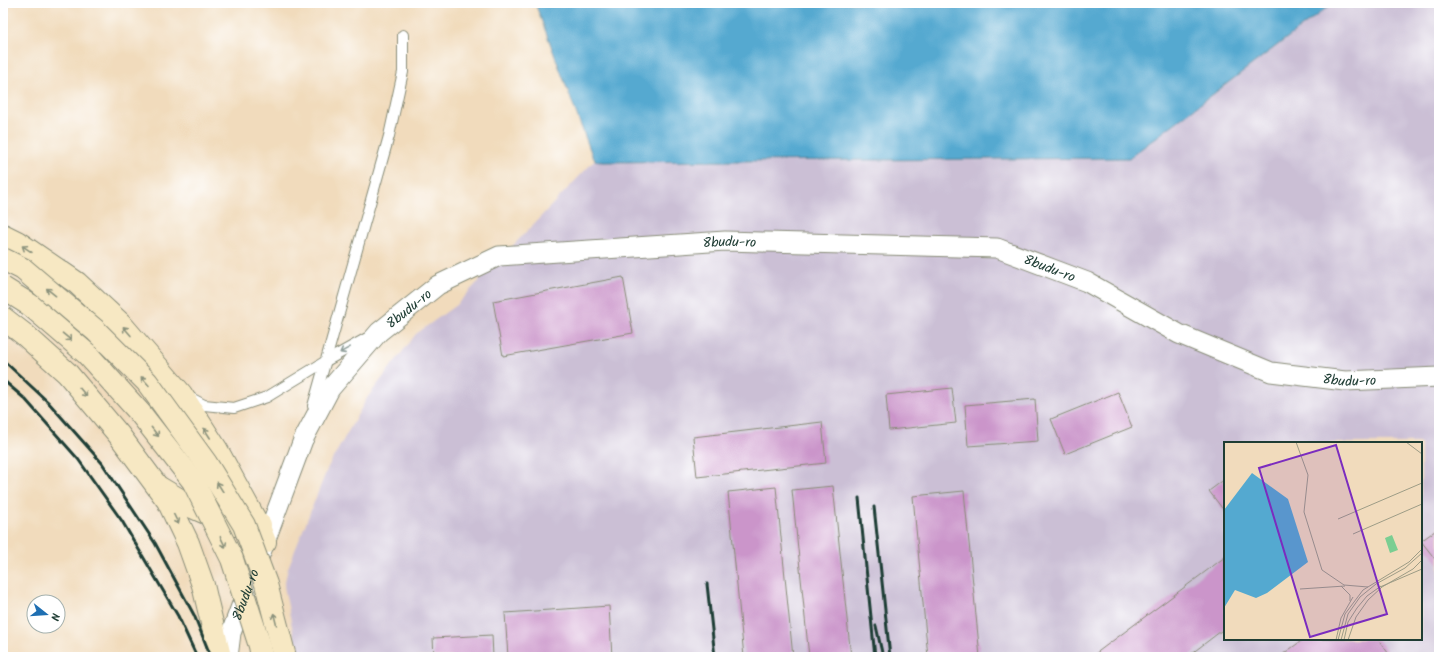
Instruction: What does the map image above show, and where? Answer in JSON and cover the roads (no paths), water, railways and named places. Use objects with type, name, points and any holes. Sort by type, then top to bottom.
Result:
[{"type":"main road","points":[[3,235],[17,242],[77,283],[120,323],[181,394],[218,450],[265,530]]},
{"type":"main road","points":[[3,259],[23,269],[95,330],[147,382],[206,463],[244,525],[266,584],[285,657]]},
{"type":"main road","points":[[3,288],[30,305],[87,354],[140,413],[193,481],[232,559],[260,646],[262,657]]},
{"type":"main road","points":[[3,318],[25,335],[68,373],[119,435],[168,501],[188,543],[203,586],[220,657]]},
{"type":"main road","points":[[157,486],[190,506],[233,526],[265,530]]},
{"type":"street","name":"8budu-ro","points":[[228,657],[231,633],[265,530],[305,437],[330,389],[379,332],[438,285],[499,256],[725,241],[997,248],[1088,282],[1179,334],[1271,372],[1345,381],[1439,377]]},
{"type":"lane","points":[[305,437],[389,136],[403,72],[403,35]]},
{"type":"lane","points":[[181,394],[204,405],[234,408],[267,397],[326,361],[379,332]]},
{"type":"water","points":[[535,3],[1333,3],[1129,158],[602,162],[595,160],[592,155]]},
{"type":"railway","points":[[3,360],[48,402],[102,463],[155,543],[194,615],[211,657]]},
{"type":"railway","points":[[3,380],[25,399],[78,459],[122,521],[178,616],[197,657]]},
{"type":"railway","points":[[859,498],[875,657]]},
{"type":"railway","points":[[874,507],[890,657]]},
{"type":"railway","points":[[707,584],[715,657]]},
{"type":"railway","points":[[876,626],[883,657]]}]
